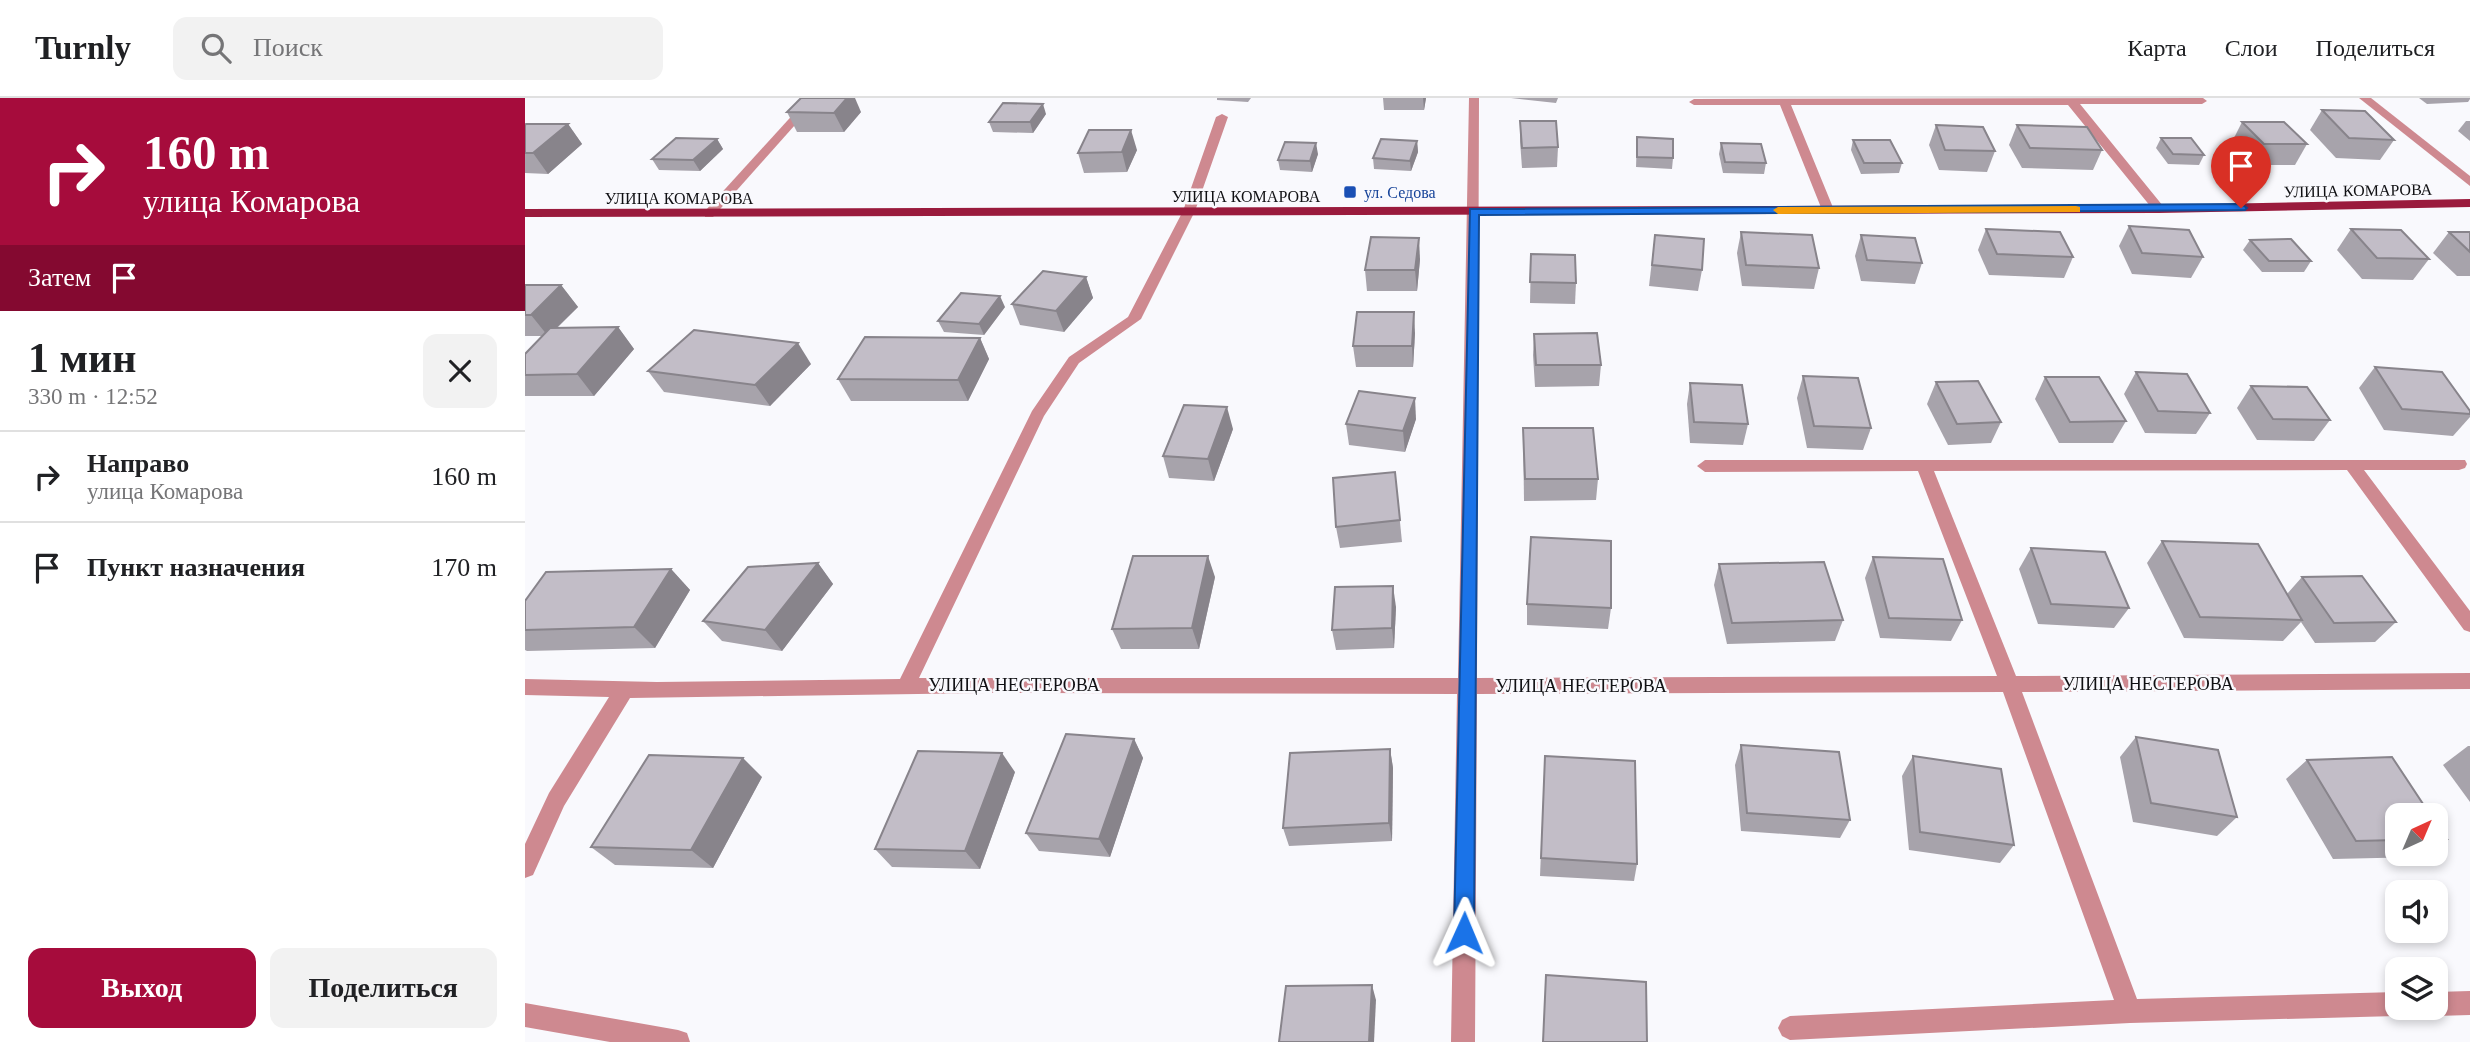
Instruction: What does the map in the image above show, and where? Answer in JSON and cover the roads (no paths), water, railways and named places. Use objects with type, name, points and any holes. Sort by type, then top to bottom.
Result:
[{"type":"main road","name":"УЛИЦА КОМАРОВА","points":[[525,213],[2159,209],[2470,203]]},
{"type":"street","points":[[709,214],[814,98]]},
{"type":"street","points":[[1462,1042],[1474,211],[1473,98]]},
{"type":"street","points":[[2364,98],[2470,182]]},
{"type":"street","points":[[2071,101],[2159,209]]},
{"type":"street","points":[[1694,102],[2202,101]]},
{"type":"street","points":[[1784,102],[1828,210]]},
{"type":"street","points":[[907,684],[1037,415],[1074,360],[1134,319],[1188,211],[1222,117]]},
{"type":"street","points":[[2351,464],[2470,625]]},
{"type":"street","points":[[1706,466],[2459,464]]},
{"type":"street","points":[[1924,465],[2010,685],[2130,1011]]},
{"type":"street","name":"УЛИЦА НЕСТЕРОВА","points":[[525,687],[623,692],[907,684],[1467,687],[2470,681]]},
{"type":"street","points":[[525,868],[556,800],[623,692]]},
{"type":"street","points":[[2448,1004],[2470,1003]]},
{"type":"street","points":[[1790,1028],[2130,1011],[2385,1004]]},
{"type":"street","points":[[525,1015],[678,1042]]},
{"type":"place","name":"ул. Седова","points":[[1350,192]]}]
